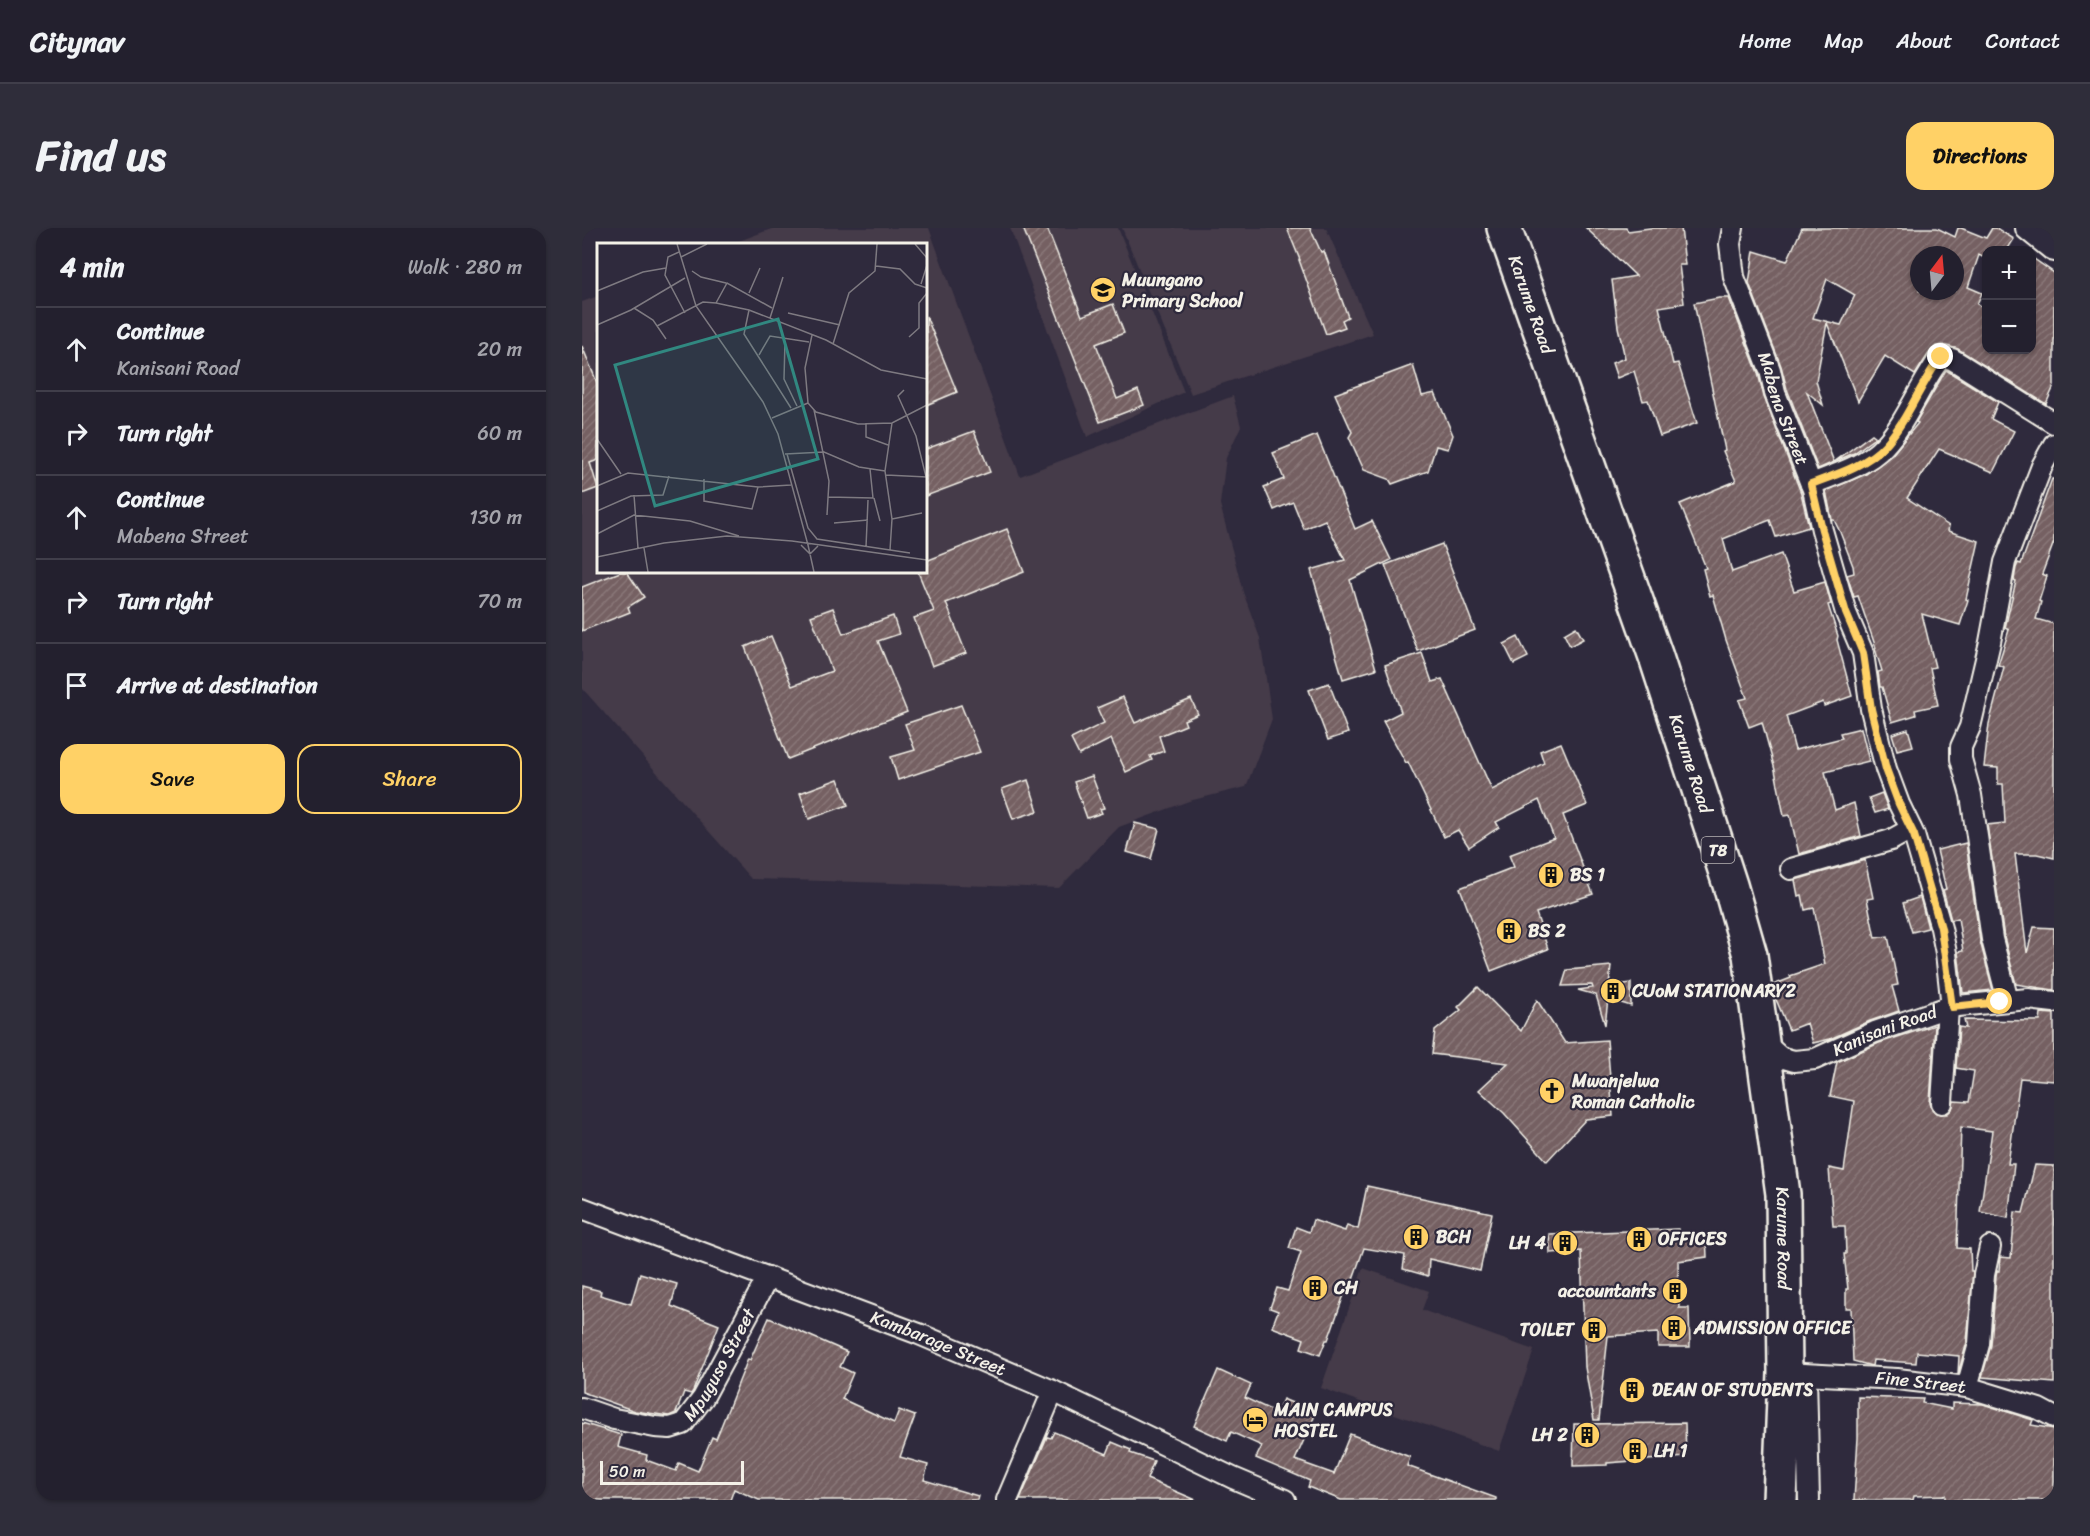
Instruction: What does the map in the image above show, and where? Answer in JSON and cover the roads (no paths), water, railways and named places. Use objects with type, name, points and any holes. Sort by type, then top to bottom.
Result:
[{"type":"highway","name":"Karume Road","points":[[1504,228],[1656,657],[1730,885],[1750,955],[1783,1194],[1795,1375],[1780,1500]]},
{"type":"street","name":"Mabena Street","points":[[1733,228],[1730,244],[1734,277],[1770,370],[1775,393],[1811,484],[1846,613],[1863,653],[1871,709],[1886,769],[1912,832],[1941,928],[1950,1007],[1942,1103]]},
{"type":"street","points":[[2028,228],[2054,249]]},
{"type":"street","points":[[1811,484],[1865,460],[1883,448],[1897,430],[1941,357],[1952,359],[2054,423]]},
{"type":"street","points":[[2008,1001],[1992,939],[1971,795],[1961,759],[1961,747],[1970,727],[1990,642],[2005,562],[2038,476],[2054,444]]},
{"type":"street","points":[[1791,869],[1912,832]]},
{"type":"street","name":"Kanisani Road","points":[[1761,1039],[1780,1057],[1794,1061],[1815,1059],[1875,1032],[1950,1007],[2028,999],[2054,1002]]},
{"type":"street","name":"Kambarage Street","points":[[582,1208],[919,1334],[1053,1391],[1233,1478],[1285,1500]]},
{"type":"street","points":[[1967,1387],[1979,1344],[1984,1275],[1990,1247]]},
{"type":"street","name":"Mpuguso Street","points":[[582,1408],[614,1419],[655,1427],[670,1428],[683,1424],[704,1398],[768,1277]]},
{"type":"street","points":[[1795,1375],[1809,1500]]},
{"type":"street","name":"Fine Street","points":[[1795,1375],[1897,1379],[1967,1387],[2039,1409],[2054,1417]]},
{"type":"street","points":[[1007,1500],[1053,1391]]},
{"type":"place","name":"Muungano Primary School","points":[[1103,290]]},
{"type":"place","name":"BS 1","points":[[1551,875]]},
{"type":"place","name":"BS 2","points":[[1509,931]]},
{"type":"place","name":"CUoM STATIONARY2","points":[[1613,991]]},
{"type":"place","name":"Mwanjelwa Roman Catholic","points":[[1552,1091]]},
{"type":"place","name":"BCH","points":[[1416,1237]]},
{"type":"place","name":"OFFICES","points":[[1639,1239]]},
{"type":"place","name":"LH 4","points":[[1565,1243]]},
{"type":"place","name":"CH","points":[[1315,1288]]},
{"type":"place","name":"accountants","points":[[1675,1291]]},
{"type":"place","name":"ADMISSION OFFICE","points":[[1674,1328]]},
{"type":"place","name":"TOILET","points":[[1594,1330]]},
{"type":"place","name":"DEAN OF STUDENTS","points":[[1632,1390]]},
{"type":"place","name":"MAIN CAMPUS HOSTEL","points":[[1255,1420]]},
{"type":"place","name":"LH 2","points":[[1587,1435]]},
{"type":"place","name":"LH 1","points":[[1635,1451]]}]
